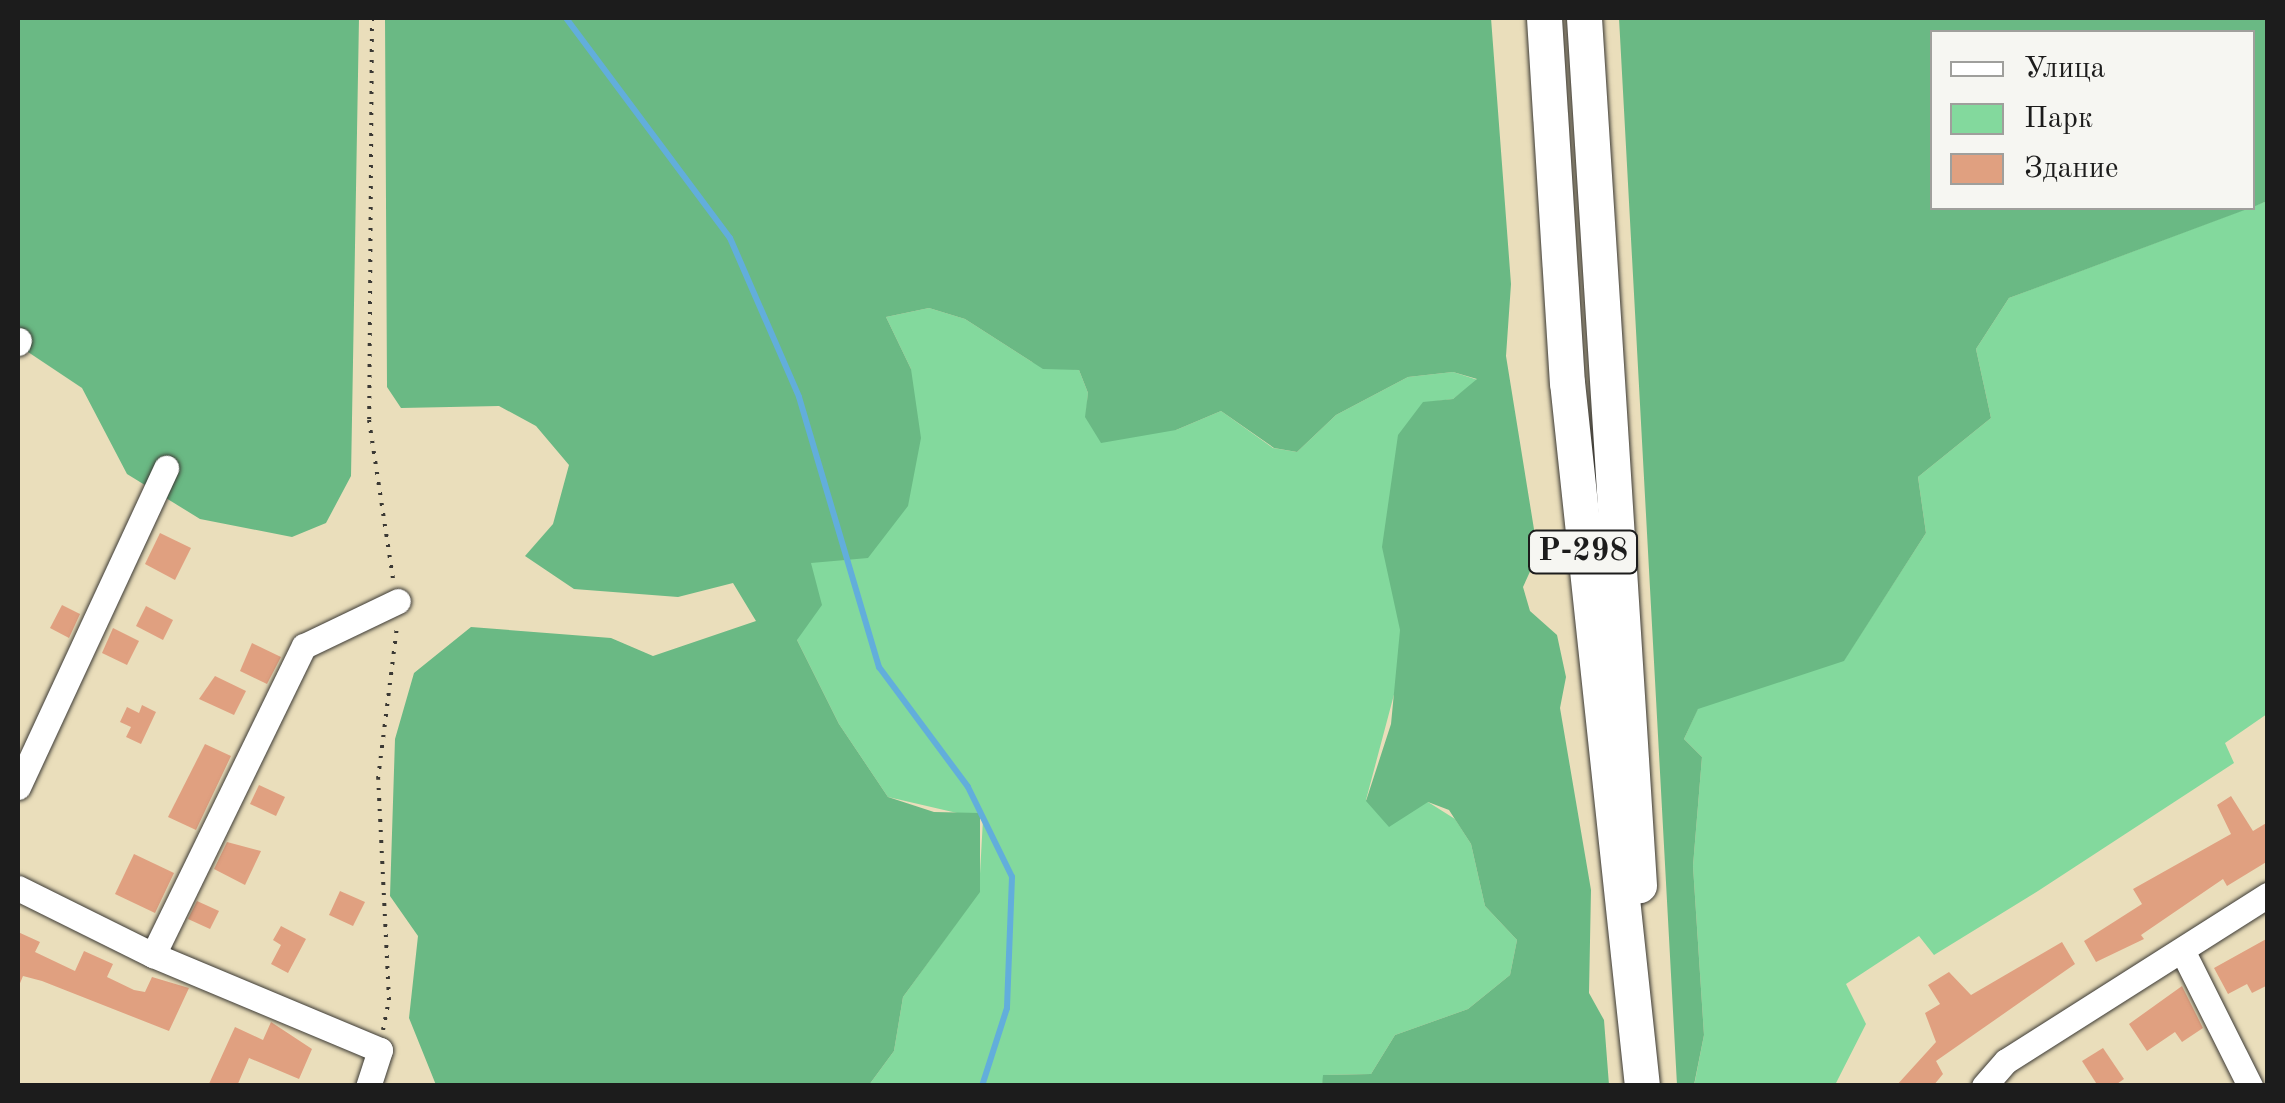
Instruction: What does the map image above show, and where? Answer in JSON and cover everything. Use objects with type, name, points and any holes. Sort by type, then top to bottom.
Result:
[{"type":"highway","name":"Р-298","points":[[1544,18],[1567,382],[1645,1086]]},
{"type":"highway","name":"Р-298","points":[[1584,18],[1645,1086]]},
{"type":"street","points":[[18,786],[166,468]]},
{"type":"street","points":[[153,955],[304,646],[398,601]]},
{"type":"street","points":[[18,888],[153,955],[380,1050],[368,1086]]},
{"type":"street","points":[[1984,1086],[2006,1061],[2268,895]]},
{"type":"street","points":[[2183,952],[2250,1086]]},
{"type":"path","points":[[372,18],[368,420],[398,601],[396,671],[378,779],[389,1000],[380,1050]]},
{"type":"green space","points":[[18,18],[359,18],[351,476],[326,523],[292,537],[200,519],[127,474],[82,388],[28,352],[18,337]]},
{"type":"green space","points":[[385,18],[1491,18],[1511,284],[1506,356],[1538,554],[1523,587],[1530,611],[1557,635],[1566,677],[1560,708],[1591,890],[1589,993],[1604,1020],[1609,1085],[1322,1085],[1323,1075],[1371,1074],[1395,1035],[1468,1009],[1510,975],[1517,940],[1485,906],[1471,844],[1449,810],[1428,802],[1389,827],[1366,801],[1391,724],[1400,630],[1382,547],[1398,435],[1423,402],[1453,399],[1477,379],[1453,372],[1408,377],[1336,415],[1297,452],[1274,448],[1221,411],[1176,430],[1101,443],[1085,417],[1088,393],[1079,370],[1043,369],[965,319],[929,308],[886,317],[911,369],[921,438],[908,506],[868,558],[811,563],[822,605],[797,640],[839,724],[888,797],[934,812],[980,813],[980,892],[903,997],[894,1051],[869,1085],[436,1085],[409,1018],[418,936],[390,896],[395,739],[414,673],[471,627],[611,638],[653,656],[756,621],[733,583],[678,597],[574,589],[525,556],[553,524],[569,465],[536,426],[499,406],[401,408],[387,387]]},
{"type":"green space","points":[[1619,18],[2267,18],[2267,201],[2255,206],[2255,30],[1930,30],[1930,210],[2245,210],[2009,298],[1976,349],[1991,418],[1918,477],[1926,533],[1844,661],[1698,709],[1684,739],[1702,757],[1693,866],[1704,1035],[1694,1085],[1677,1085]]},
{"type":"green space","points":[[2267,201],[2267,714],[2225,743],[2234,763],[2038,891],[1934,955],[1919,936],[1846,984],[1866,1024],[1835,1085],[1694,1086],[1704,1035],[1693,866],[1702,757],[1684,739],[1698,708],[1844,660],[1926,533],[1918,477],[1991,418],[1976,349],[2009,298],[2243,210],[2255,210],[2255,206]]},
{"type":"green space","points":[[929,308],[965,319],[1032,362],[1079,370],[1088,393],[1086,417],[1176,430],[1221,411],[1273,448],[1297,452],[1336,415],[1408,377],[1453,372],[1478,380],[1453,399],[1423,403],[1409,638],[1366,800],[1428,802],[1455,819],[1471,844],[1485,906],[1517,940],[1510,975],[1468,1009],[1395,1035],[1371,1074],[1324,1075],[1322,1085],[869,1085],[894,1051],[903,997],[979,892],[983,819],[888,797],[839,724],[797,640],[811,563],[911,369],[886,317]]},
{"type":"building","points":[[160,533],[191,548],[175,580],[145,564]]},
{"type":"building","points":[[62,605],[80,614],[69,638],[50,628]]},
{"type":"building","points":[[146,606],[173,620],[163,640],[136,626]]},
{"type":"building","points":[[113,628],[139,641],[127,665],[102,653]]},
{"type":"building","points":[[252,643],[281,657],[267,684],[240,671]]},
{"type":"building","points":[[215,676],[246,691],[234,715],[199,699]]},
{"type":"building","points":[[142,705],[156,712],[141,744],[126,737],[131,727],[120,722],[127,707],[139,713]]},
{"type":"building","points":[[205,744],[231,756],[196,830],[168,817]]},
{"type":"building","points":[[259,785],[285,797],[276,816],[250,804]]},
{"type":"building","points":[[2231,796],[2253,831],[2268,822],[2268,861],[2227,886],[2223,879],[2141,935],[2144,939],[2096,962],[2084,941],[2142,904],[2133,889],[2231,834],[2217,805]]},
{"type":"building","points":[[227,842],[261,851],[245,885],[214,869]]},
{"type":"building","points":[[134,854],[174,873],[155,913],[115,894]]},
{"type":"building","points":[[340,891],[365,902],[353,926],[329,915]]},
{"type":"building","points":[[197,901],[219,911],[210,929],[188,919]]},
{"type":"building","points":[[281,926],[306,939],[288,973],[271,964],[281,945],[273,940]]},
{"type":"building","points":[[18,932],[40,942],[35,952],[75,971],[84,951],[113,964],[107,977],[134,990],[145,992],[152,977],[189,988],[169,1031],[42,981],[23,976],[18,988]]},
{"type":"building","points":[[2268,938],[2268,985],[2252,993],[2247,984],[2228,994],[2214,968]]},
{"type":"building","points":[[2062,942],[2075,964],[1936,1061],[1943,1074],[1933,1086],[1896,1086],[1936,1042],[1925,1013],[1940,1004],[1928,985],[1949,972],[1971,995]]},
{"type":"building","points":[[2182,986],[2203,1028],[2182,1042],[2175,1032],[2147,1051],[2129,1024]]},
{"type":"building","points":[[271,1022],[312,1049],[299,1079],[249,1058],[237,1086],[208,1086],[235,1027],[263,1040]]},
{"type":"building","points":[[2103,1048],[2124,1079],[2114,1086],[2098,1086],[2082,1061]]},
{"type":"waterway","points":[[566,18],[730,238],[799,397],[879,667],[968,787],[1012,877],[1007,1008],[982,1086]]}]
